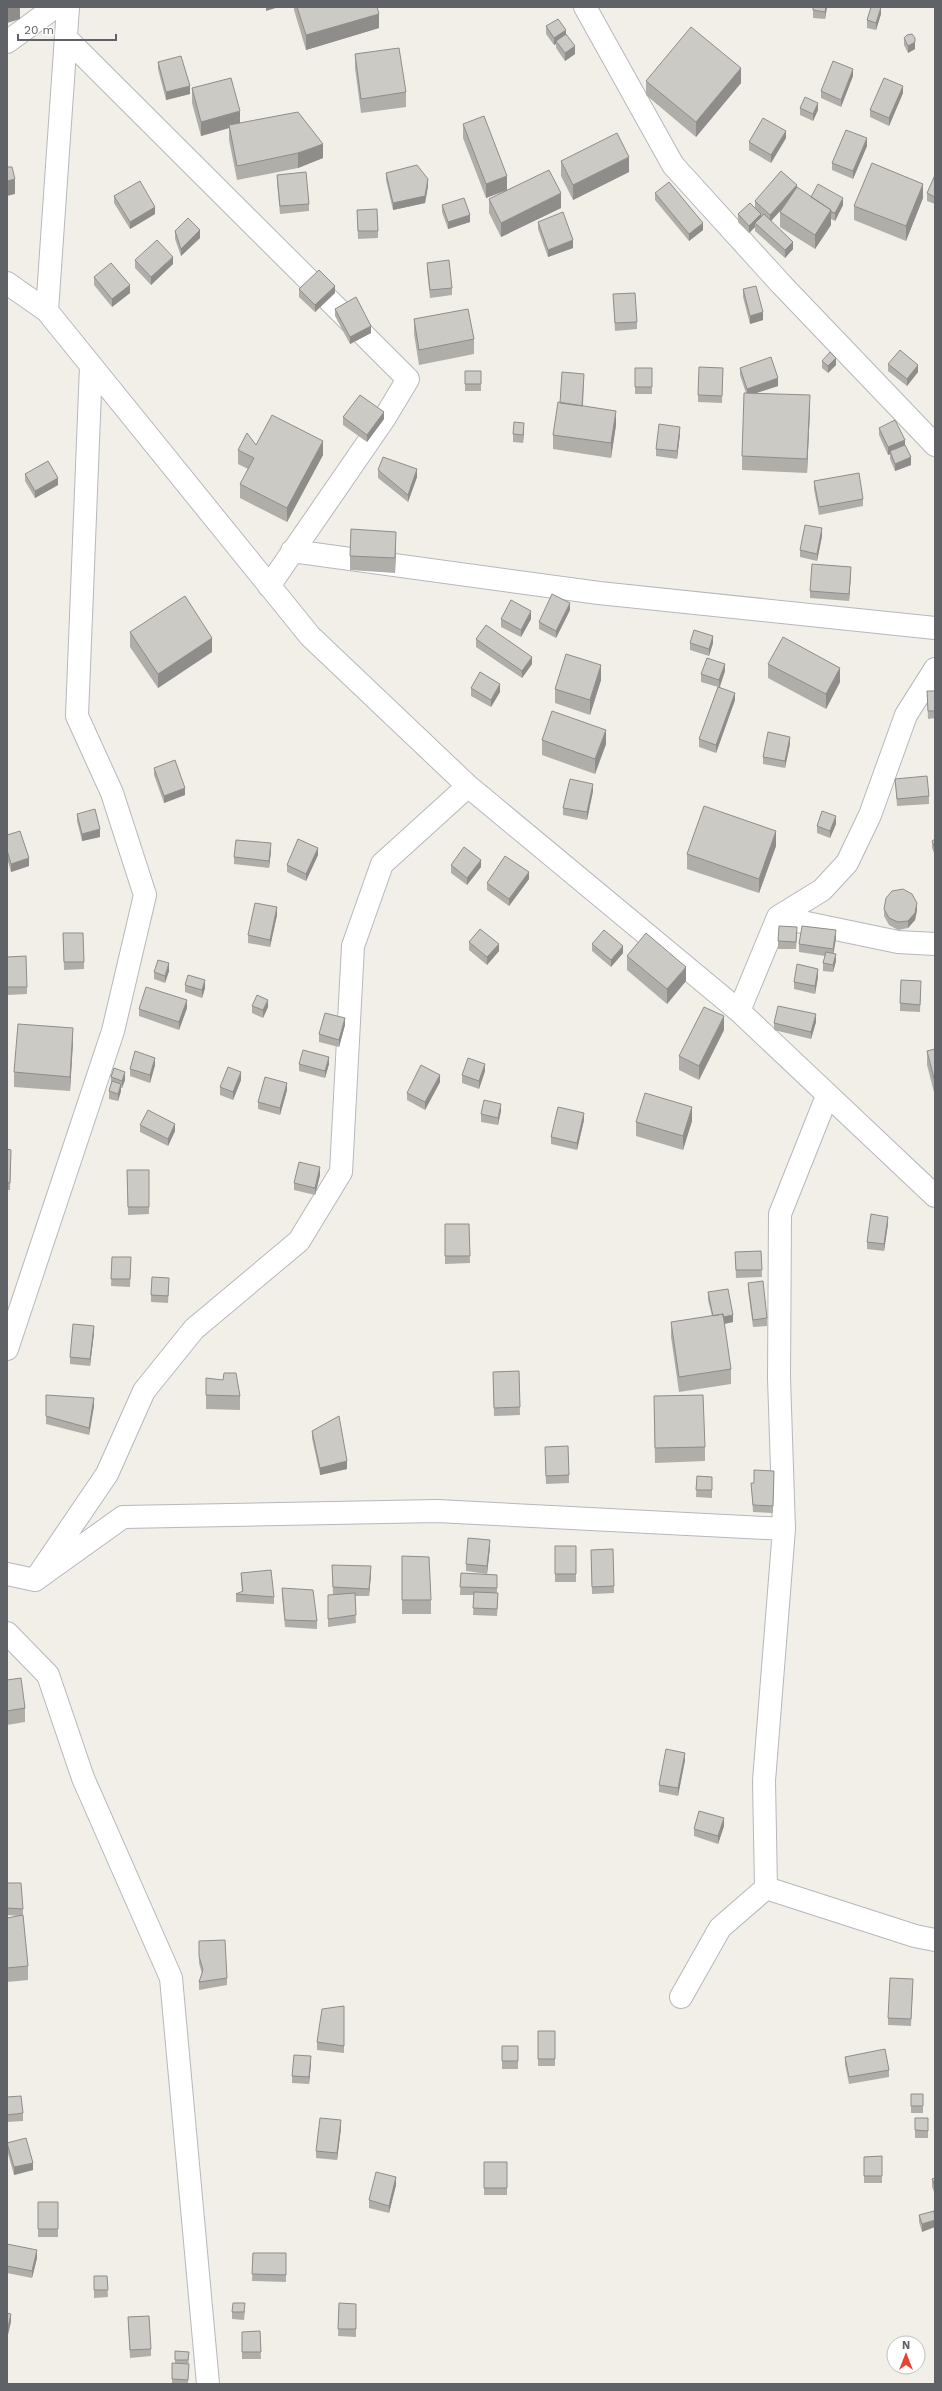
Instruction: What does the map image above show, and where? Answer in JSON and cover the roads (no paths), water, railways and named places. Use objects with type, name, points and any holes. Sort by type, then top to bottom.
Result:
[{"type":"street","points":[[7,42],[55,7]]},
{"type":"street","points":[[47,311],[68,7]]},
{"type":"street","points":[[585,7],[673,165],[781,284],[935,445]]},
{"type":"street","points":[[66,38],[408,379],[384,419],[269,586]]},
{"type":"street","points":[[7,283],[47,311],[310,636],[468,786],[739,1011],[827,1096],[935,1196]]},
{"type":"street","points":[[7,1349],[113,1031],[145,895],[112,793],[77,716],[91,366]]},
{"type":"street","points":[[292,551],[599,593],[935,628]]},
{"type":"street","points":[[739,1011],[778,917],[822,890],[847,863],[870,816],[906,715],[935,669]]},
{"type":"street","points":[[35,1580],[107,1474],[144,1391],[194,1329],[299,1241],[341,1172],[352,946],[382,864],[468,786]]},
{"type":"street","points":[[778,917],[898,942],[935,944]]},
{"type":"street","points":[[766,1888],[764,1781],[784,1529],[779,1378],[780,1214],[827,1096]]},
{"type":"street","points":[[7,1574],[35,1580],[123,1517],[437,1511],[784,1529]]},
{"type":"street","points":[[7,1634],[48,1675],[83,1778],[171,1978],[208,2384]]},
{"type":"street","points":[[766,1888],[915,1936],[935,1940]]},
{"type":"street","points":[[681,1997],[720,1928],[766,1888]]}]
